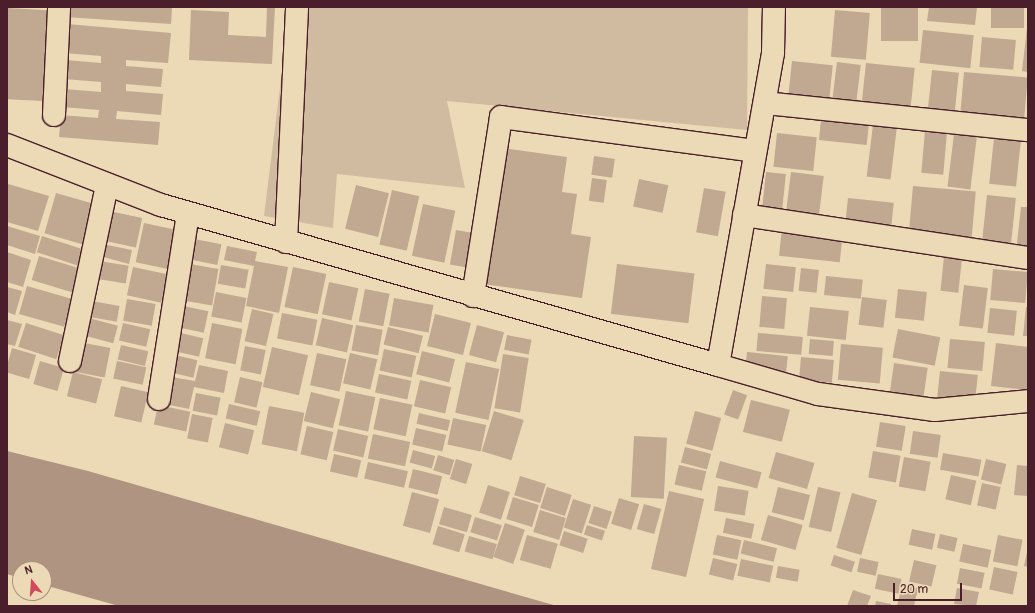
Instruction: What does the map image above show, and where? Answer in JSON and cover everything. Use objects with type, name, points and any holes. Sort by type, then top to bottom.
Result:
[{"type":"street","points":[[54,115],[59,7]]},
{"type":"street","points":[[286,242],[297,7]]},
{"type":"street","points":[[718,366],[773,53],[774,7]]},
{"type":"street","points":[[765,103],[1028,130]]},
{"type":"street","points":[[473,296],[501,116],[755,151]]},
{"type":"street","points":[[7,145],[107,185],[188,213],[818,394],[936,410],[1028,401]]},
{"type":"street","points":[[70,361],[107,185]]},
{"type":"street","points":[[159,399],[188,213]]},
{"type":"street","points":[[744,215],[1028,258]]},
{"type":"shaded area","points":[[290,7],[748,7],[747,130],[447,101],[465,188],[337,174],[333,228],[264,216]]},
{"type":"shaded area","points":[[7,451],[88,471],[557,606],[119,606],[52,587],[52,561],[12,561],[12,576],[7,574]]},
{"type":"building","points":[[66,7],[172,7],[171,24],[65,17]]},
{"type":"building","points":[[267,7],[275,7],[272,64],[189,60],[191,10],[229,12],[228,35],[266,37]]},
{"type":"building","points":[[881,7],[918,7],[918,41],[881,41]]},
{"type":"building","points":[[929,7],[977,7],[975,25],[927,21]]},
{"type":"building","points":[[991,7],[1024,7],[1024,28],[991,28]]},
{"type":"building","points":[[7,8],[48,10],[43,101],[7,99]]},
{"type":"building","points":[[835,10],[870,13],[866,60],[831,57]]},
{"type":"building","points":[[67,24],[171,33],[168,63],[126,60],[126,66],[163,69],[161,87],[126,84],[126,91],[163,94],[161,115],[117,111],[116,119],[160,122],[158,145],[59,137],[61,115],[98,118],[99,110],[62,107],[64,89],[101,92],[101,82],[64,79],[66,60],[101,63],[101,56],[64,53]]},
{"type":"building","points":[[1028,28],[1028,72],[1022,71]]},
{"type":"building","points":[[923,30],[974,35],[970,68],[920,63]]},
{"type":"building","points":[[982,37],[1016,40],[1013,70],[979,67]]},
{"type":"building","points":[[792,61],[833,65],[829,102],[788,98]]},
{"type":"building","points":[[837,62],[861,65],[856,107],[832,104]]},
{"type":"building","points":[[866,63],[915,68],[910,113],[861,108]]},
{"type":"building","points":[[932,70],[959,73],[954,115],[928,112]]},
{"type":"building","points":[[964,72],[1028,78],[1024,122],[960,117]]},
{"type":"building","points":[[821,120],[869,125],[867,145],[819,140]]},
{"type":"building","points":[[873,125],[897,128],[890,180],[867,177]]},
{"type":"building","points":[[925,131],[947,133],[943,175],[921,173]]},
{"type":"building","points":[[777,133],[817,137],[813,171],[773,167]]},
{"type":"building","points":[[954,134],[977,137],[970,189],[948,187]]},
{"type":"building","points":[[994,138],[1021,141],[1016,187],[989,184]]},
{"type":"building","points":[[502,148],[567,157],[562,192],[577,194],[571,234],[591,237],[582,298],[483,284]]},
{"type":"building","points":[[594,156],[615,159],[612,178],[591,175]]},
{"type":"building","points":[[766,172],[786,174],[782,210],[762,208]]},
{"type":"building","points":[[791,172],[824,176],[819,215],[786,211]]},
{"type":"building","points":[[592,178],[607,180],[604,203],[589,201]]},
{"type":"building","points":[[639,179],[668,185],[663,213],[633,206]]},
{"type":"building","points":[[8,184],[49,196],[38,231],[7,222]]},
{"type":"building","points":[[356,185],[389,193],[378,237],[345,229]]},
{"type":"building","points":[[913,186],[976,191],[972,238],[909,233]]},
{"type":"building","points":[[704,188],[726,192],[718,236],[696,232]]},
{"type":"building","points":[[392,190],[419,196],[407,251],[379,245]]},
{"type":"building","points":[[56,193],[94,204],[83,244],[44,233]]},
{"type":"building","points":[[987,195],[1016,198],[1011,247],[982,244]]},
{"type":"building","points":[[848,198],[894,203],[891,229],[845,224]]},
{"type":"building","points":[[423,204],[455,211],[444,263],[412,256]]},
{"type":"building","points":[[1021,207],[1028,207],[1028,254],[1016,252]]},
{"type":"building","points":[[104,210],[142,218],[136,247],[98,239]]},
{"type":"building","points":[[144,223],[178,230],[170,269],[136,262]]},
{"type":"building","points":[[7,226],[40,236],[35,254],[7,245]]},
{"type":"building","points":[[782,228],[843,234],[840,262],[779,256]]},
{"type":"building","points":[[456,230],[479,234],[473,268],[450,264]]},
{"type":"building","points":[[42,236],[86,250],[80,266],[37,252]]},
{"type":"building","points":[[189,238],[221,244],[217,265],[185,259]]},
{"type":"building","points":[[97,243],[132,250],[129,264],[96,255]]},
{"type":"building","points":[[227,246],[257,252],[255,261],[288,267],[279,313],[246,306],[254,266],[224,260]]},
{"type":"building","points":[[7,252],[31,260],[23,287],[7,282]]},
{"type":"building","points":[[39,256],[79,268],[72,292],[32,280]]},
{"type":"building","points":[[944,257],[962,259],[958,293],[940,291]]},
{"type":"building","points":[[93,260],[129,266],[126,283],[90,278]]},
{"type":"building","points":[[184,263],[218,269],[212,306],[178,299]]},
{"type":"building","points":[[617,264],[694,274],[688,323],[611,314]]},
{"type":"building","points":[[766,264],[796,267],[793,292],[763,289]]},
{"type":"building","points":[[221,265],[249,270],[245,289],[218,284]]},
{"type":"building","points":[[133,267],[167,274],[161,303],[127,295]]},
{"type":"building","points":[[293,267],[326,274],[318,314],[284,307]]},
{"type":"building","points":[[801,268],[819,270],[816,293],[799,291]]},
{"type":"building","points":[[993,269],[1028,272],[1025,303],[990,300]]},
{"type":"building","points":[[826,276],[863,280],[861,299],[824,295]]},
{"type":"building","points":[[329,282],[358,288],[351,321],[322,314]]},
{"type":"building","points":[[964,285],[988,288],[983,329],[959,326]]},
{"type":"building","points":[[27,286],[72,299],[64,327],[19,314]]},
{"type":"building","points":[[7,287],[22,291],[15,315],[7,312]]},
{"type":"building","points":[[365,289],[390,294],[383,326],[359,321]]},
{"type":"building","points":[[898,289],[927,292],[924,321],[895,318]]},
{"type":"building","points":[[216,292],[246,298],[242,322],[211,317]]},
{"type":"building","points":[[762,296],[787,298],[784,329],[759,327]]},
{"type":"building","points":[[862,297],[887,300],[883,328],[859,325]]},
{"type":"building","points":[[394,298],[433,305],[429,333],[389,326]]},
{"type":"building","points":[[127,299],[156,304],[152,326],[123,321]]},
{"type":"building","points":[[86,300],[119,306],[117,322],[83,316]]},
{"type":"building","points":[[179,305],[208,311],[204,333],[174,327]]},
{"type":"building","points":[[810,307],[849,311],[846,340],[807,336]]},
{"type":"building","points":[[1026,307],[1028,307],[1028,336],[1023,336]]},
{"type":"building","points":[[990,308],[1017,311],[1014,336],[987,333]]},
{"type":"building","points":[[252,309],[273,314],[266,346],[245,341]]},
{"type":"building","points":[[282,313],[317,320],[312,345],[277,339]]},
{"type":"building","points":[[435,314],[471,323],[463,355],[427,346]]},
{"type":"building","points":[[85,317],[118,326],[113,343],[80,334]]},
{"type":"building","points":[[322,318],[353,325],[347,352],[316,345]]},
{"type":"building","points":[[7,320],[22,324],[15,346],[7,344]]},
{"type":"building","points":[[26,323],[64,335],[56,359],[18,347]]},
{"type":"building","points":[[123,323],[150,329],[146,347],[119,341]]},
{"type":"building","points":[[212,323],[242,329],[236,364],[205,358]]},
{"type":"building","points":[[356,325],[383,330],[378,355],[351,351]]},
{"type":"building","points":[[477,325],[504,332],[496,362],[469,355]]},
{"type":"building","points":[[388,327],[423,336],[419,353],[384,344]]},
{"type":"building","points":[[898,329],[940,337],[935,366],[892,357]]},
{"type":"building","points":[[176,332],[203,338],[199,357],[172,351]]},
{"type":"building","points":[[758,333],[803,337],[801,355],[756,351]]},
{"type":"building","points":[[507,335],[532,340],[529,354],[504,350]]},
{"type":"building","points":[[810,339],[834,341],[833,356],[809,354]]},
{"type":"building","points":[[950,339],[985,342],[982,371],[947,368]]},
{"type":"building","points":[[79,342],[110,348],[105,378],[73,371]]},
{"type":"building","points":[[996,343],[1028,347],[1028,390],[991,386]]},
{"type":"building","points":[[841,344],[883,348],[880,384],[838,380]]},
{"type":"building","points":[[121,345],[148,351],[145,366],[118,360]]},
{"type":"building","points":[[245,346],[266,350],[261,375],[240,371]]},
{"type":"building","points":[[272,347],[308,355],[299,395],[263,387]]},
{"type":"building","points":[[12,348],[36,355],[29,379],[7,373],[7,365]]},
{"type":"building","points":[[384,349],[416,356],[412,377],[379,371]]},
{"type":"building","points":[[422,351],[455,359],[449,383],[416,374]]},
{"type":"building","points":[[747,352],[788,356],[786,375],[745,371]]},
{"type":"building","points":[[317,353],[346,359],[339,392],[310,385]]},
{"type":"building","points":[[350,353],[377,359],[370,390],[343,383]]},
{"type":"building","points":[[503,354],[529,358],[520,412],[494,408]]},
{"type":"building","points":[[175,355],[197,360],[193,378],[171,373]]},
{"type":"building","points":[[801,357],[834,360],[832,383],[799,380]]},
{"type":"building","points":[[40,361],[64,368],[57,391],[33,384]]},
{"type":"building","points":[[117,361],[146,367],[143,385],[113,379]]},
{"type":"building","points":[[466,362],[499,369],[488,420],[455,413]]},
{"type":"building","points":[[894,363],[928,368],[923,398],[890,394]]},
{"type":"building","points":[[199,365],[228,371],[224,393],[194,387],[189,409],[165,404],[171,377],[195,381]]},
{"type":"building","points":[[940,371],[978,375],[975,401],[937,397]]},
{"type":"building","points":[[73,372],[102,379],[96,404],[67,396]]},
{"type":"building","points":[[379,374],[411,381],[407,399],[375,393]]},
{"type":"building","points":[[240,377],[262,382],[257,408],[234,402]]},
{"type":"building","points":[[420,380],[451,387],[445,414],[414,406]]},
{"type":"building","points":[[121,386],[148,392],[141,423],[114,416]]},
{"type":"building","points":[[733,390],[747,395],[738,420],[724,414]]},
{"type":"building","points":[[346,391],[375,397],[368,431],[339,425]]},
{"type":"building","points":[[311,392],[340,399],[333,428],[304,421]]},
{"type":"building","points":[[196,393],[221,398],[217,415],[193,411]]},
{"type":"building","points":[[380,398],[412,405],[406,436],[373,429]]},
{"type":"building","points":[[751,400],[790,410],[782,442],[743,432]]},
{"type":"building","points":[[229,404],[260,411],[257,426],[226,419]]},
{"type":"building","points":[[158,405],[190,412],[186,431],[154,425]]},
{"type":"building","points":[[269,406],[304,413],[297,451],[262,444]]},
{"type":"building","points":[[494,411],[524,420],[511,460],[482,451]]},
{"type":"building","points":[[695,411],[721,418],[712,451],[686,444]]},
{"type":"building","points":[[419,413],[450,420],[448,431],[417,424]]},
{"type":"building","points":[[192,414],[213,418],[208,443],[187,439]]},
{"type":"building","points":[[453,418],[486,425],[481,451],[447,444]]},
{"type":"building","points":[[880,422],[906,426],[902,451],[876,447]]},
{"type":"building","points":[[225,423],[254,430],[248,455],[219,447]]},
{"type":"building","points":[[307,426],[333,432],[327,460],[300,454]]},
{"type":"building","points":[[416,428],[446,435],[442,452],[412,445]]},
{"type":"building","points":[[338,429],[368,436],[363,457],[333,450]]},
{"type":"building","points":[[913,431],[941,435],[938,458],[910,454]]},
{"type":"building","points":[[373,434],[410,442],[405,466],[368,458]]},
{"type":"building","points":[[634,436],[667,438],[664,499],[631,497]]},
{"type":"building","points":[[685,447],[711,454],[707,469],[681,462]]},
{"type":"building","points":[[413,450],[435,456],[432,469],[410,463]]},
{"type":"building","points":[[873,451],[901,456],[896,482],[868,478]]},
{"type":"building","points":[[776,452],[814,463],[807,489],[769,478]]},
{"type":"building","points":[[943,453],[981,460],[978,477],[940,470]]},
{"type":"building","points":[[334,454],[361,460],[357,478],[330,472]]},
{"type":"building","points":[[438,455],[454,460],[450,475],[433,470]]},
{"type":"building","points":[[904,457],[931,462],[925,491],[899,487]]},
{"type":"building","points":[[456,459],[472,464],[466,484],[450,479]]},
{"type":"building","points":[[986,459],[1006,464],[1001,484],[981,479]]},
{"type":"building","points":[[720,461],[762,472],[757,489],[716,477]]},
{"type":"building","points":[[368,462],[408,471],[404,488],[364,479]]},
{"type":"building","points":[[679,465],[706,471],[702,491],[675,484]]},
{"type":"building","points":[[1017,465],[1028,466],[1028,496],[1014,495]]},
{"type":"building","points":[[413,469],[442,476],[438,495],[408,487]]},
{"type":"building","points":[[951,475],[976,481],[971,505],[945,499]]},
{"type":"building","points":[[520,476],[546,484],[540,503],[514,495]]},
{"type":"building","points":[[982,483],[1001,487],[996,509],[977,505]]},
{"type":"building","points":[[488,485],[510,492],[501,520],[479,513]]},
{"type":"building","points":[[718,486],[749,491],[745,516],[714,511]]},
{"type":"building","points":[[547,487],[572,495],[565,516],[540,508]]},
{"type":"building","points":[[778,487],[810,495],[804,520],[772,512]]},
{"type":"building","points":[[818,487],[840,492],[831,532],[809,527]]},
{"type":"building","points":[[669,491],[704,499],[686,577],[651,569]]},
{"type":"building","points":[[412,492],[439,499],[430,533],[403,526]]},
{"type":"building","points":[[852,493],[877,500],[861,555],[836,548]]},
{"type":"building","points":[[513,497],[539,505],[532,527],[506,519]]},
{"type":"building","points":[[619,498],[639,504],[631,530],[611,524]]},
{"type":"building","points":[[573,499],[591,505],[582,533],[564,528]]},
{"type":"building","points":[[644,504],[661,509],[654,534],[637,529]]},
{"type":"building","points":[[594,506],[612,512],[607,529],[588,523]]},
{"type":"building","points":[[444,507],[472,515],[467,532],[439,524]]},
{"type":"building","points":[[540,510],[566,518],[559,540],[533,532]]},
{"type":"building","points":[[768,515],[803,525],[795,550],[761,540]]},
{"type":"building","points":[[475,517],[502,525],[497,540],[470,532]]},
{"type":"building","points":[[726,518],[754,524],[751,539],[723,533]]},
{"type":"building","points":[[505,523],[525,530],[513,564],[493,557]]},
{"type":"building","points":[[587,525],[605,531],[602,540],[584,535]]},
{"type":"building","points":[[438,526],[465,534],[459,552],[432,544]]},
{"type":"building","points":[[912,529],[935,534],[932,550],[909,545]]},
{"type":"building","points":[[564,531],[588,539],[583,553],[559,545]]},
{"type":"building","points":[[940,534],[958,538],[954,552],[937,548]]},
{"type":"building","points":[[527,535],[558,544],[551,569],[520,560]]},
{"type":"building","points":[[717,535],[741,540],[737,560],[713,555]]},
{"type":"building","points":[[998,535],[1023,540],[1017,566],[993,562]]},
{"type":"building","points":[[469,536],[497,544],[492,559],[465,551]]},
{"type":"building","points":[[744,540],[777,548],[774,562],[741,554]]},
{"type":"building","points":[[963,544],[991,550],[988,568],[959,562]]},
{"type":"building","points":[[1028,552],[1028,567],[1024,566]]},
{"type":"building","points":[[834,555],[855,562],[852,572],[831,565]]},
{"type":"building","points":[[713,558],[737,564],[733,581],[709,574]]},
{"type":"building","points":[[860,558],[879,562],[876,576],[857,572]]},
{"type":"building","points":[[741,559],[773,566],[770,582],[737,576]]},
{"type":"building","points":[[914,560],[936,565],[931,587],[909,581]]},
{"type":"building","points":[[778,566],[800,570],[798,582],[776,578]]},
{"type":"building","points":[[994,567],[1017,572],[1013,594],[989,589]]},
{"type":"building","points":[[960,568],[985,573],[981,588],[957,584]]},
{"type":"building","points":[[878,574],[901,579],[898,594],[875,589]]},
{"type":"building","points":[[902,585],[918,588],[914,606],[897,606]]},
{"type":"building","points":[[957,588],[979,592],[976,606],[954,604]]},
{"type":"building","points":[[853,590],[871,596],[867,606],[847,606]]},
{"type":"building","points":[[876,601],[891,604],[891,606],[875,606]]}]
